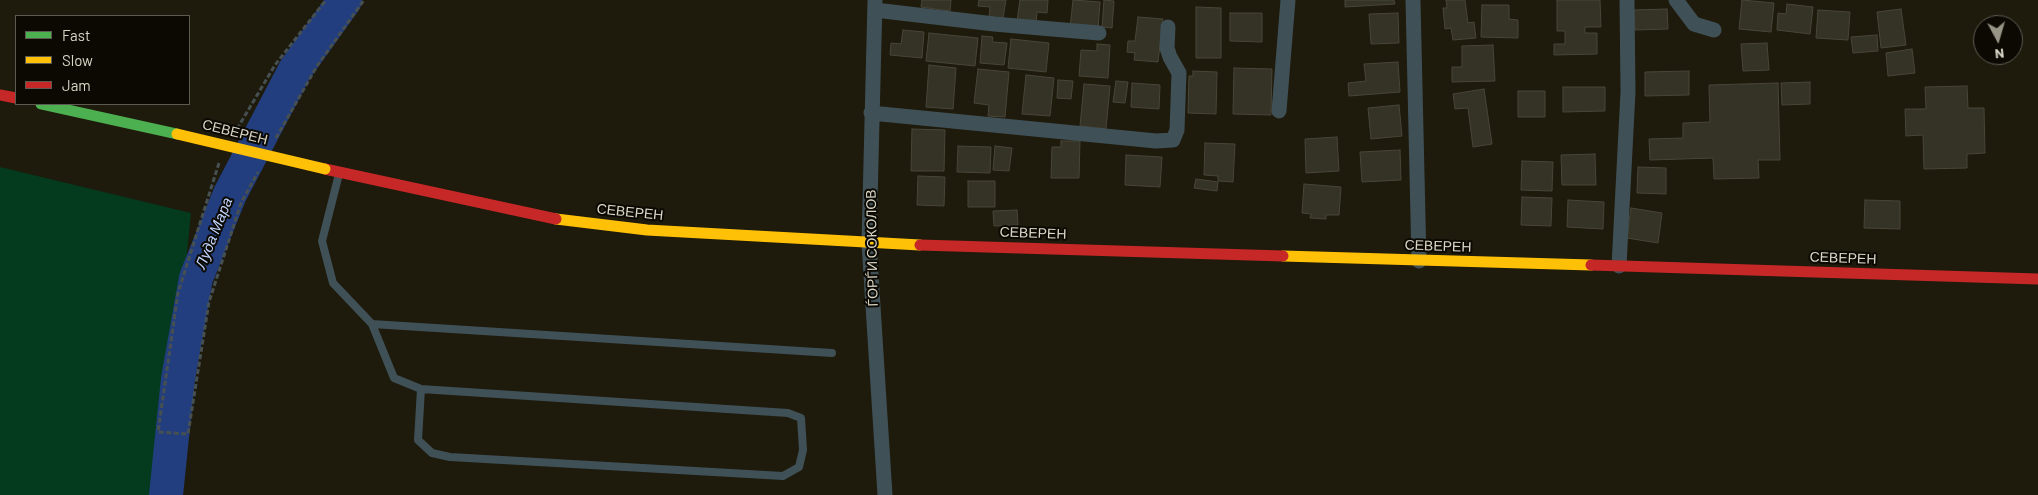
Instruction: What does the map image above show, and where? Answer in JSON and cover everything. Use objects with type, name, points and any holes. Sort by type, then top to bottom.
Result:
[{"type":"main road","points":[[0,95],[15,98]]},
{"type":"main road","name":"СЕВЕРЕН","points":[[46,105],[325,169],[557,219],[647,230],[869,243],[2038,279]]},
{"type":"street","points":[[1279,111],[1288,0]]},
{"type":"street","points":[[1413,0],[1419,261]]},
{"type":"street","points":[[1619,266],[1628,92],[1627,0]]},
{"type":"street","points":[[1676,0],[1694,24],[1714,30]]},
{"type":"street","points":[[875,5],[994,24],[1099,33]]},
{"type":"street","name":"ЃОРЃИ СОКОЛОВ","points":[[875,5],[869,243],[885,495]]},
{"type":"street","points":[[871,113],[1156,141],[1173,140],[1177,130],[1179,73],[1167,48],[1168,27]]},
{"type":"lane","points":[[340,172],[322,241],[333,283],[372,324],[394,378],[421,389],[788,413],[801,418],[803,450],[799,467],[783,476],[450,456],[432,453],[418,440],[421,389]]},
{"type":"lane","points":[[372,324],[832,353]]},
{"type":"path","points":[[236,131],[276,65],[326,0]]},
{"type":"path","points":[[271,146],[317,66],[364,0]]},
{"type":"path","points":[[221,155],[178,293],[158,432],[188,434],[209,302],[241,203],[258,170]]},
{"type":"green space","points":[[0,167],[191,213],[179,332],[178,495],[0,495]]},
{"type":"building","points":[[922,0],[951,0],[950,11],[921,7]]},
{"type":"building","points":[[979,0],[1006,0],[1003,18],[989,17],[990,7],[978,6]]},
{"type":"building","points":[[1020,0],[1048,0],[1047,13],[1037,12],[1036,23],[1017,21]]},
{"type":"building","points":[[1073,0],[1100,2],[1098,30],[1070,28]]},
{"type":"building","points":[[1104,0],[1114,1],[1112,28],[1102,27]]},
{"type":"building","points":[[1345,0],[1394,0],[1395,4],[1345,7]]},
{"type":"building","points":[[1446,0],[1465,0],[1468,23],[1474,22],[1476,38],[1453,40],[1451,28],[1445,29],[1443,8],[1447,8]]},
{"type":"building","points":[[1557,0],[1600,0],[1601,27],[1585,27],[1585,33],[1597,33],[1597,54],[1554,55],[1554,44],[1565,44],[1565,31],[1557,31]]},
{"type":"building","points":[[1742,0],[1774,3],[1771,32],[1739,29]]},
{"type":"building","points":[[1787,4],[1813,7],[1810,34],[1777,30],[1778,13],[1786,14]]},
{"type":"building","points":[[1482,5],[1509,5],[1509,19],[1518,20],[1518,38],[1481,37]]},
{"type":"building","points":[[1196,7],[1221,8],[1221,58],[1196,58]]},
{"type":"building","points":[[1667,9],[1668,29],[1635,30],[1634,10]]},
{"type":"building","points":[[1901,9],[1906,45],[1881,48],[1877,12]]},
{"type":"building","points":[[1818,10],[1850,12],[1848,40],[1816,38]]},
{"type":"building","points":[[1230,13],[1262,13],[1262,42],[1230,41]]},
{"type":"building","points":[[1398,13],[1399,43],[1371,44],[1369,14]]},
{"type":"building","points":[[1138,17],[1163,19],[1158,62],[1134,60],[1135,53],[1127,52],[1128,41],[1135,41]]},
{"type":"building","points":[[903,30],[924,32],[922,58],[890,55],[891,43],[901,44]]},
{"type":"building","points":[[929,33],[978,38],[975,66],[926,61]]},
{"type":"building","points":[[1877,35],[1878,51],[1853,53],[1851,37]]},
{"type":"building","points":[[982,36],[993,37],[992,42],[1007,43],[1004,65],[980,63]]},
{"type":"building","points":[[1011,39],[1049,43],[1046,72],[1008,68]]},
{"type":"building","points":[[1767,43],[1769,70],[1743,71],[1741,44]]},
{"type":"building","points":[[1097,44],[1110,45],[1108,78],[1079,76],[1081,50],[1097,51]]},
{"type":"building","points":[[1493,45],[1495,81],[1452,82],[1452,67],[1462,67],[1462,46]]},
{"type":"building","points":[[1912,49],[1915,73],[1888,76],[1886,53]]},
{"type":"building","points":[[1398,62],[1400,92],[1349,96],[1348,83],[1366,81],[1364,64]]},
{"type":"building","points":[[929,65],[956,68],[953,109],[926,107]]},
{"type":"building","points":[[1234,68],[1272,69],[1271,115],[1233,114]]},
{"type":"building","points":[[978,69],[1009,72],[1005,117],[988,116],[989,105],[974,103]]},
{"type":"building","points":[[1193,71],[1217,72],[1216,114],[1188,113],[1189,76],[1193,76]]},
{"type":"building","points":[[1689,71],[1689,95],[1645,96],[1645,72]]},
{"type":"building","points":[[1026,75],[1054,78],[1050,116],[1022,114]]},
{"type":"building","points":[[1058,80],[1073,81],[1071,99],[1057,98]]},
{"type":"building","points":[[1116,81],[1128,82],[1125,103],[1113,102]]},
{"type":"building","points":[[1810,82],[1810,104],[1782,105],[1781,83]]},
{"type":"building","points":[[1132,83],[1160,85],[1159,109],[1131,107]]},
{"type":"building","points":[[1778,83],[1780,160],[1758,160],[1759,178],[1714,179],[1713,158],[1650,160],[1649,139],[1683,138],[1683,123],[1710,122],[1709,85]]},
{"type":"building","points":[[1084,84],[1110,86],[1106,129],[1080,126]]},
{"type":"building","points":[[1967,86],[1968,108],[1984,108],[1985,153],[1967,154],[1967,168],[1924,169],[1923,135],[1906,136],[1905,109],[1926,109],[1925,87]]},
{"type":"building","points":[[1563,87],[1605,87],[1605,111],[1563,112]]},
{"type":"building","points":[[1484,89],[1492,144],[1473,147],[1468,108],[1455,109],[1453,94]]},
{"type":"building","points":[[1518,91],[1545,91],[1545,117],[1518,117]]},
{"type":"building","points":[[1399,105],[1402,136],[1371,139],[1368,108]]},
{"type":"building","points":[[912,129],[945,130],[944,171],[911,171]]},
{"type":"building","points":[[1337,137],[1339,171],[1306,173],[1305,139]]},
{"type":"building","points":[[1061,141],[1080,141],[1079,178],[1051,178],[1052,147],[1061,147]]},
{"type":"building","points":[[1205,143],[1235,144],[1233,182],[1218,181],[1218,176],[1204,175]]},
{"type":"building","points":[[958,146],[991,147],[990,173],[957,172]]},
{"type":"building","points":[[995,146],[1012,148],[1009,171],[993,170]]},
{"type":"building","points":[[1400,150],[1401,180],[1362,182],[1360,152]]},
{"type":"building","points":[[1595,154],[1596,185],[1562,185],[1561,155]]},
{"type":"building","points":[[1126,155],[1162,157],[1160,187],[1125,185]]},
{"type":"building","points":[[1522,161],[1553,162],[1552,191],[1521,190]]},
{"type":"building","points":[[1638,167],[1666,168],[1666,194],[1637,193]]},
{"type":"building","points":[[918,176],[945,177],[944,206],[917,205]]},
{"type":"building","points":[[1196,179],[1218,182],[1217,191],[1194,188]]},
{"type":"building","points":[[968,181],[995,181],[995,207],[968,207]]},
{"type":"building","points":[[1304,184],[1341,187],[1339,215],[1326,215],[1326,219],[1310,218],[1311,214],[1302,213]]},
{"type":"building","points":[[1522,197],[1552,198],[1551,226],[1521,225]]},
{"type":"building","points":[[1568,200],[1604,202],[1603,229],[1567,227]]},
{"type":"building","points":[[1865,200],[1900,201],[1900,229],[1864,228]]},
{"type":"building","points":[[1631,208],[1662,213],[1658,243],[1627,238]]},
{"type":"building","points":[[1017,210],[1018,225],[994,226],[993,211]]},
{"type":"waterway","name":"Луда Мара","points":[[166,495],[178,379],[196,278],[230,194],[295,70],[345,0]]},
{"type":"traffic: fast","points":[[46,105],[177,134]]},
{"type":"traffic: slow","points":[[177,134],[325,169]]},
{"type":"traffic: slow","points":[[556,219],[647,230],[920,245]]},
{"type":"traffic: slow","points":[[1283,256],[1591,265]]},
{"type":"traffic: jam","points":[[0,95],[15,98]]},
{"type":"traffic: jam","points":[[325,169],[556,219]]},
{"type":"traffic: jam","points":[[920,245],[1283,256]]},
{"type":"traffic: jam","points":[[1591,265],[2038,279]]}]
